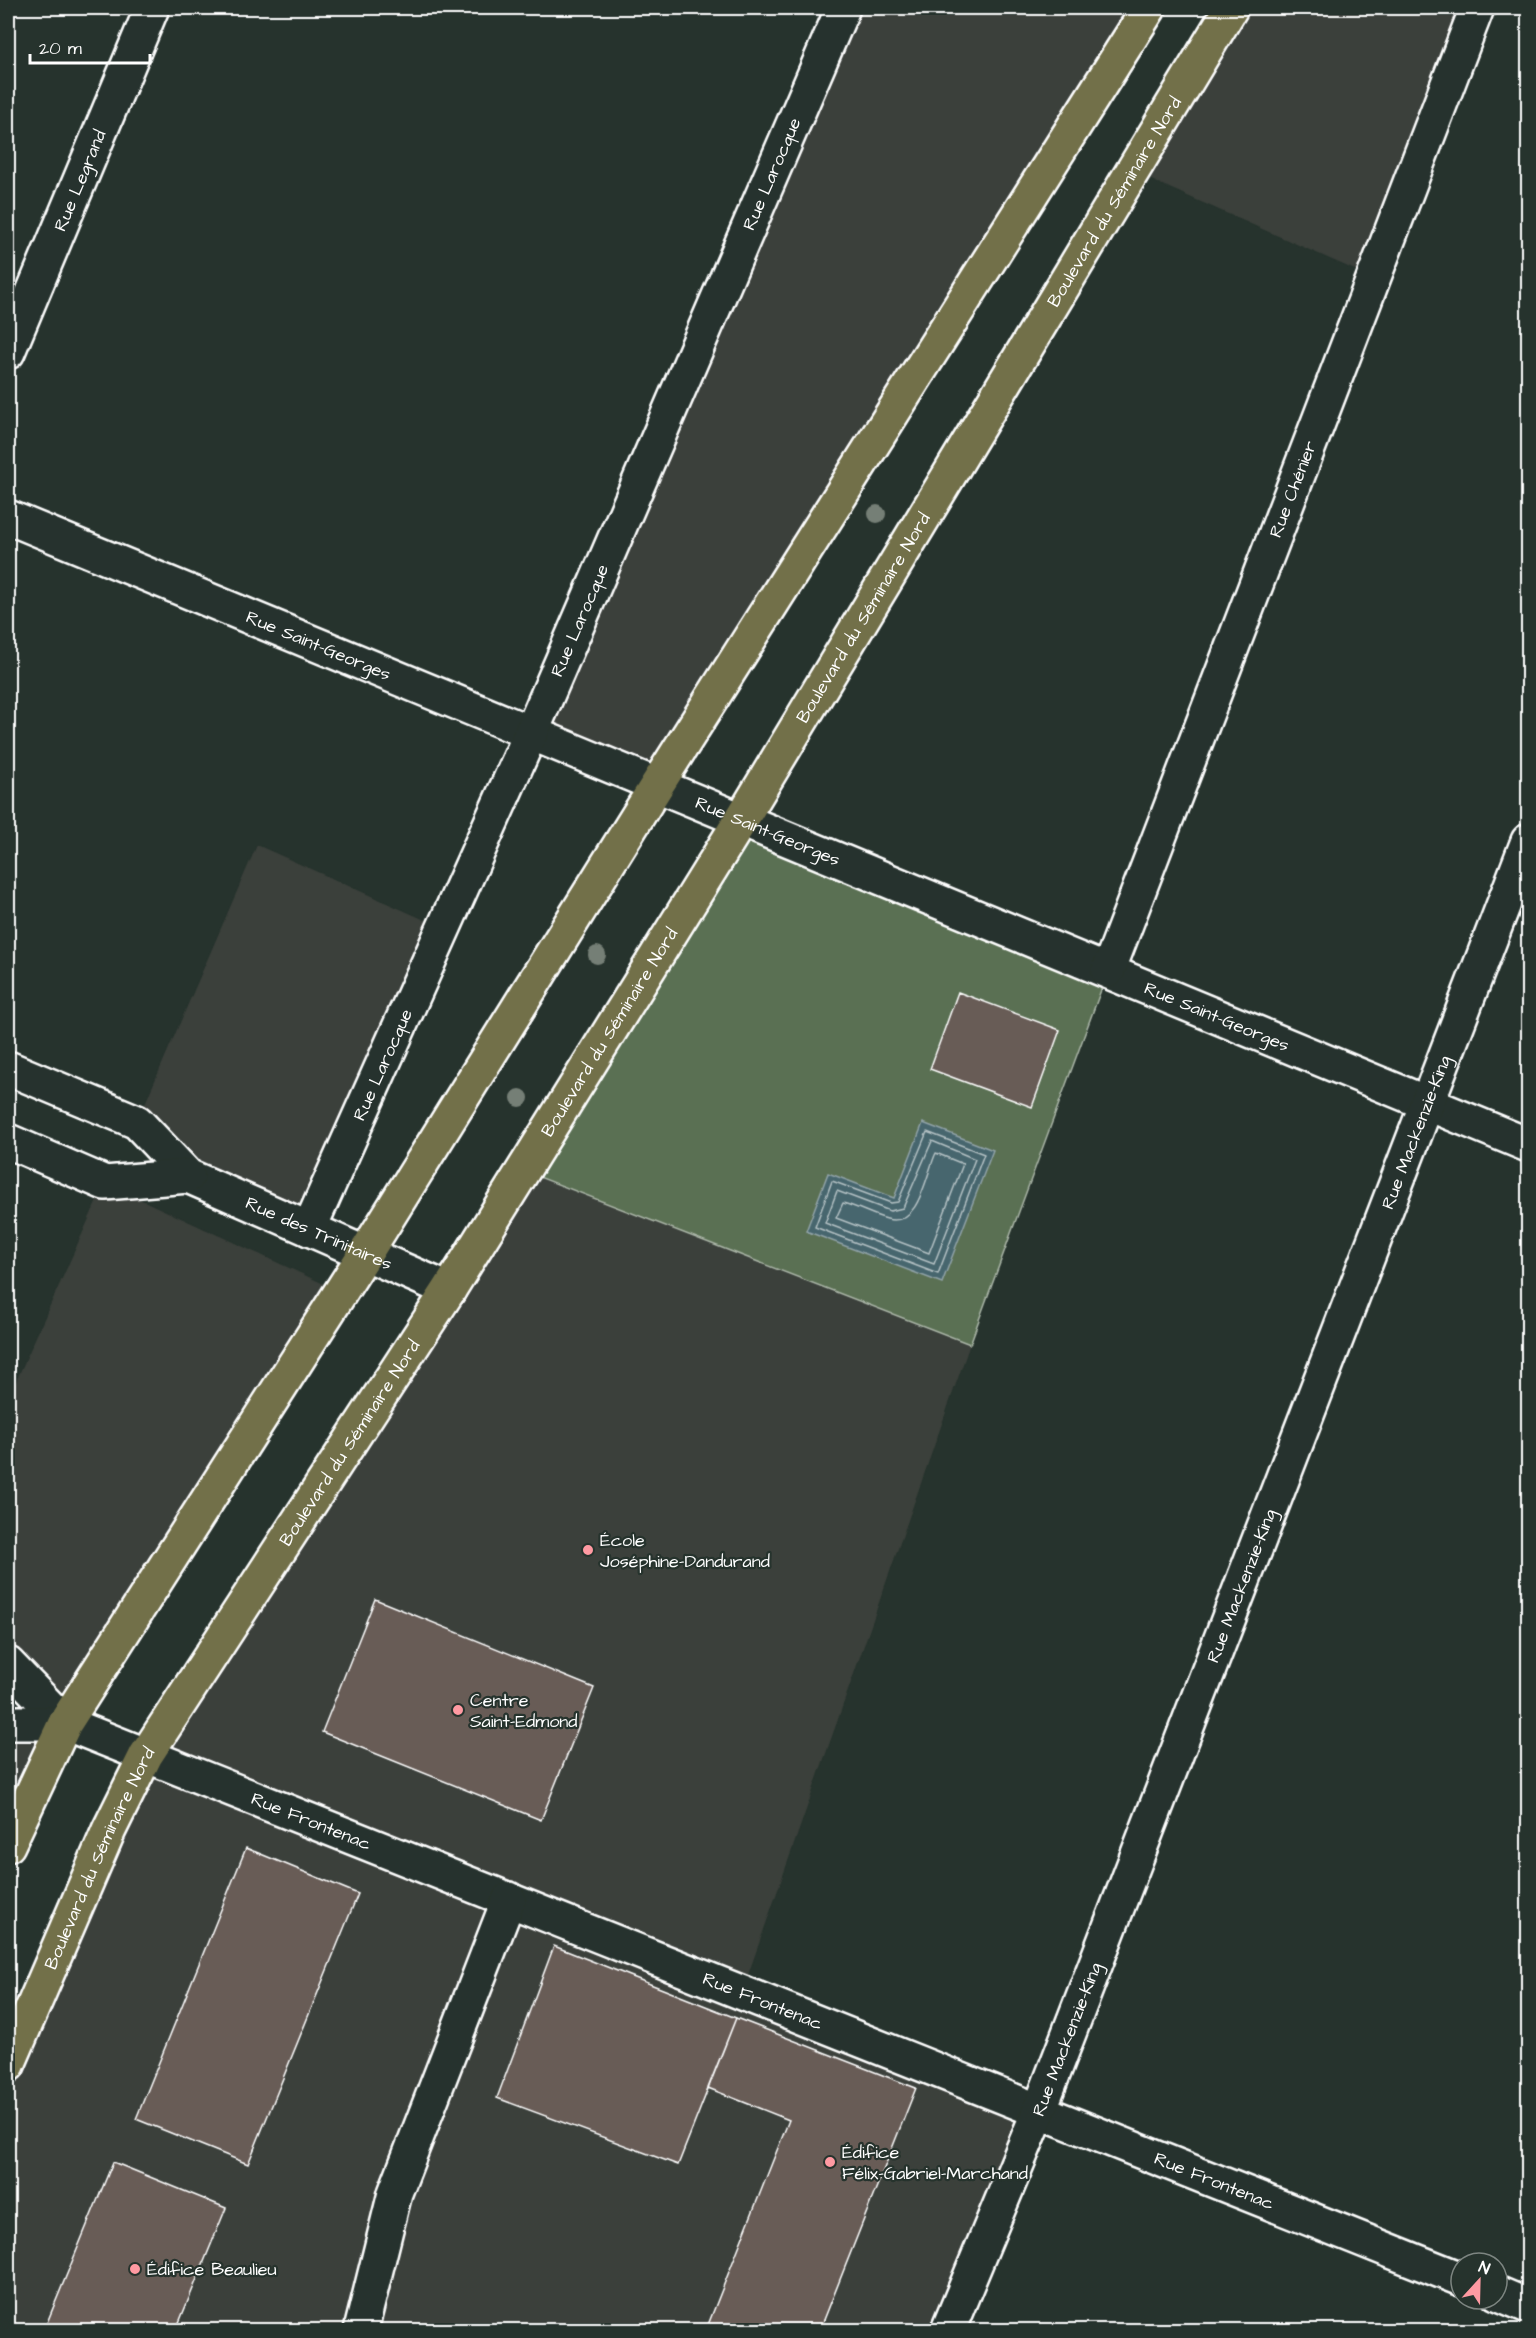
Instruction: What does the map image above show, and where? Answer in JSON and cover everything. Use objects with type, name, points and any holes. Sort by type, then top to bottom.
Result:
[{"type":"main road","points":[[8,1845],[65,1723],[365,1254],[657,785],[1149,8]]},
{"type":"main road","name":"Boulevard du Séminaire Nord","points":[[8,2066],[109,1830],[146,1755],[449,1290],[741,820],[1106,211],[1231,8]]},
{"type":"street","name":"Rue Legrand","points":[[8,352],[152,8]]},
{"type":"street","name":"Rue Larocque","points":[[309,1229],[531,733],[843,8]]},
{"type":"street","name":"Rue Chénier","points":[[1108,972],[1477,8]]},
{"type":"street","name":"Rue Saint-Georges","points":[[8,517],[1528,1145]]},
{"type":"street","name":"Rue Mackenzie-King","points":[[948,2331],[1039,2111],[1528,841]]},
{"type":"street","name":"Rue des Trinitaires","points":[[8,1068],[137,1122],[188,1176],[449,1290]]},
{"type":"street","name":"Rue des Trinitaires","points":[[8,1141],[105,1183],[188,1176]]},
{"type":"street","name":"Rue Frontenac","points":[[8,1664],[65,1723]]},
{"type":"street","name":"Rue Frontenac","points":[[8,1723],[65,1723],[1449,2274]]},
{"type":"street","points":[[361,2331],[395,2193],[509,1899]]},
{"type":"street","points":[[1509,2298],[1528,2306]]},
{"type":"shaded area","points":[[843,8],[1148,8],[657,785],[531,733]]},
{"type":"shaded area","points":[[1231,8],[1477,8],[1373,278],[1131,171]]},
{"type":"shaded area","points":[[257,845],[445,929],[309,1229],[137,1122]]},
{"type":"shaded area","name":"École Joséphine-Dandurand","points":[[521,1170],[970,1344],[742,1992],[1039,2111],[954,2330],[8,2330],[8,2074],[109,1830]]},
{"type":"shaded area","points":[[105,1183],[339,1291],[8,1845],[8,1723],[64,1723],[8,1664],[8,1399]]},
{"type":"green space","points":[[741,820],[1108,971],[970,1344],[521,1170]]},
{"type":"water","points":[[923,1123],[993,1150],[942,1283],[806,1231],[828,1173],[894,1198]]},
{"type":"building","points":[[958,992],[1060,1030],[1032,1107],[930,1069]]},
{"type":"building","name":"Centre Saint-Edmond","points":[[375,1599],[594,1688],[541,1820],[322,1732]]},
{"type":"building","points":[[246,1848],[358,1894],[248,2164],[136,2119]]},
{"type":"building","points":[[554,1946],[736,2018],[678,2165],[497,2098]]},
{"type":"building","name":"Édifice Félix-Gabriel-Marchand","points":[[736,2018],[916,2088],[820,2330],[706,2330],[789,2120],[708,2088]]},
{"type":"building","name":"Édifice Beaulieu","points":[[113,2162],[226,2208],[176,2330],[44,2330]]},
{"type":"place","name":"École Joséphine-Dandurand","points":[[588,1550]]},
{"type":"place","name":"Centre Saint-Edmond","points":[[458,1710]]},
{"type":"place","name":"Édifice Félix-Gabriel-Marchand","points":[[830,2162]]},
{"type":"place","name":"Édifice Beaulieu","points":[[135,2269]]}]
